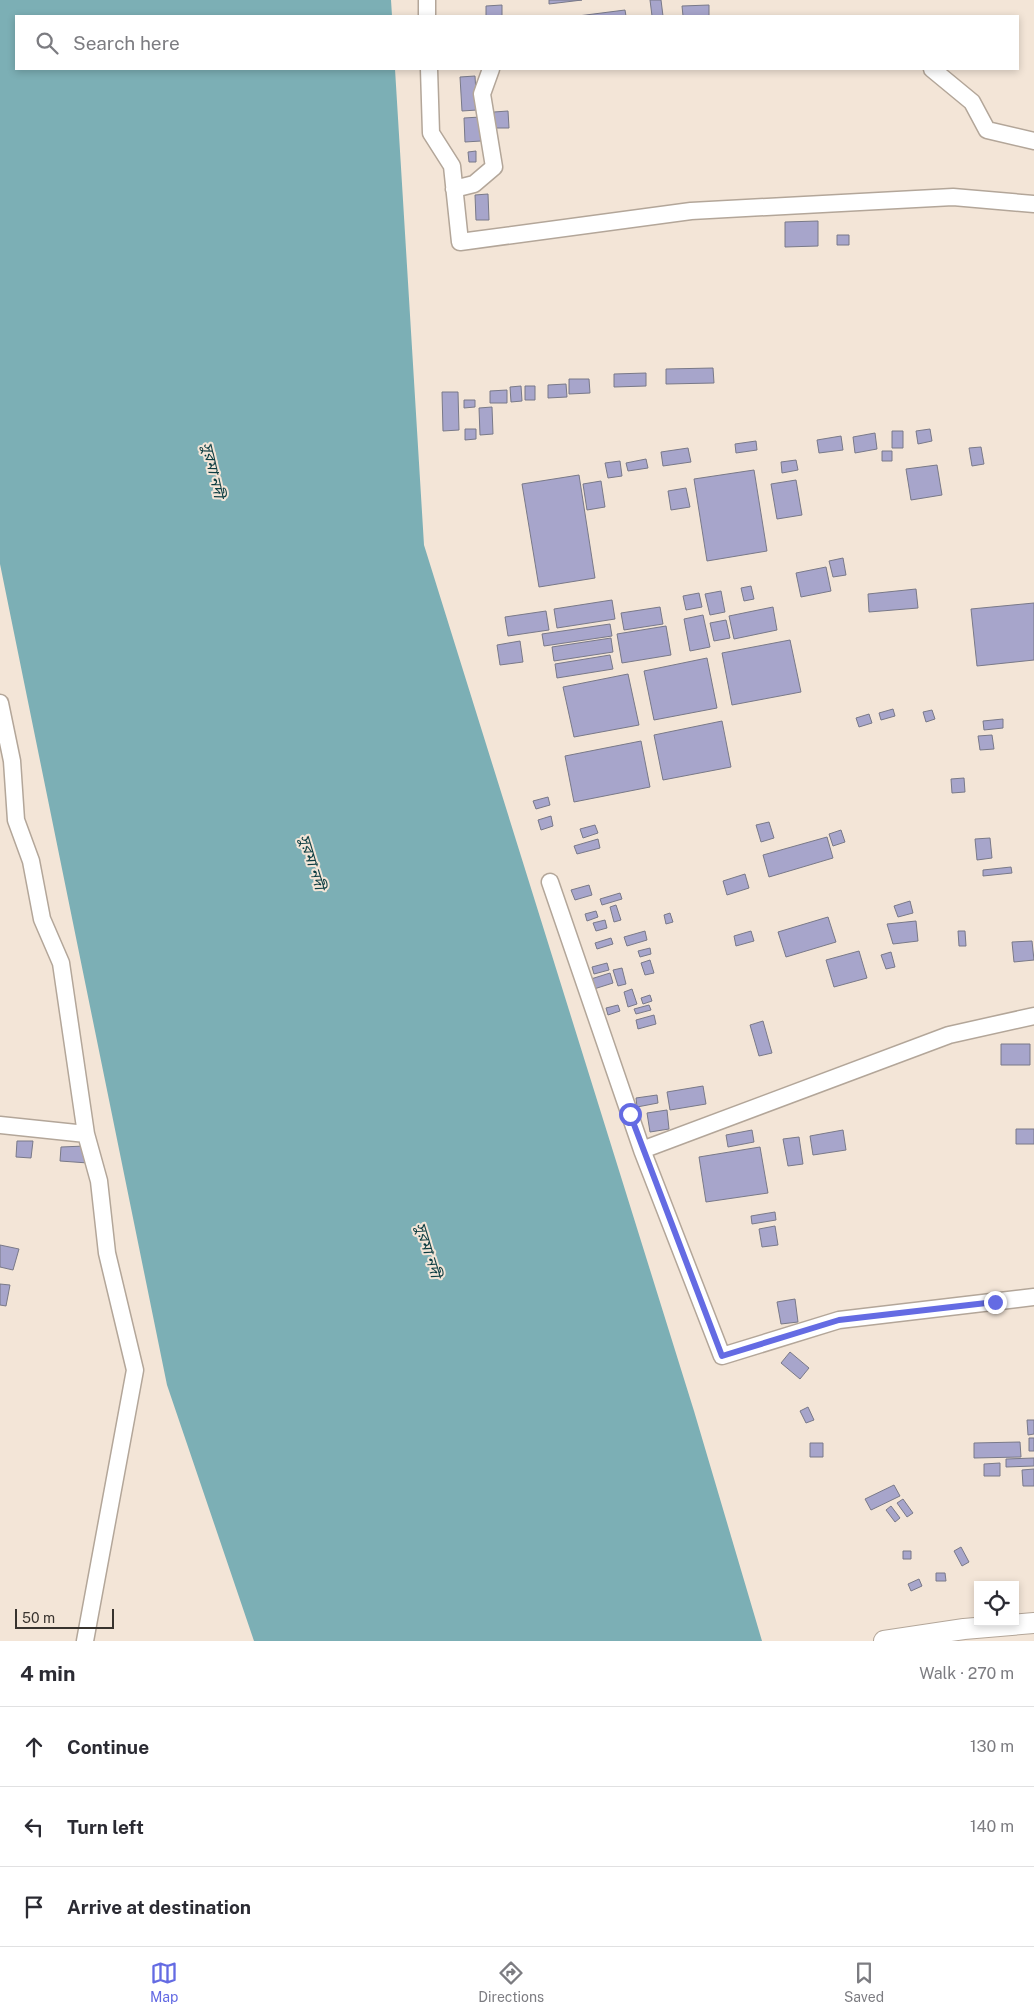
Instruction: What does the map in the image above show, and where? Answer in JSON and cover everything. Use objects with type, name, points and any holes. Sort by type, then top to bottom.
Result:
[{"type":"main road","points":[[884,1641],[964,1629],[1034,1622]]},
{"type":"street","points":[[427,0],[427,15]]},
{"type":"street","points":[[429,70],[431,133],[452,166],[460,242],[691,211],[953,197],[1034,204]]},
{"type":"street","points":[[454,189],[474,184],[494,167],[482,94],[491,70]]},
{"type":"street","points":[[933,70],[972,102],[986,130],[1034,141]]},
{"type":"street","points":[[0,703],[12,761],[16,820],[31,861],[42,919],[61,963],[86,1134],[99,1180],[107,1253],[135,1370],[84,1641]]},
{"type":"street","points":[[550,882],[642,1150],[722,1356],[839,1320],[1034,1297]]},
{"type":"street","points":[[642,1150],[949,1035],[1034,1016]]},
{"type":"street","points":[[0,1125],[86,1134]]},
{"type":"water","name":"সুরমা নদী","points":[[0,0],[391,0],[392,15],[15,15],[15,70],[395,70],[424,545],[694,1411],[762,1641],[254,1641],[167,1385],[0,564]]},
{"type":"building","points":[[549,0],[582,0],[549,4]]},
{"type":"building","points":[[650,0],[661,0],[663,15],[652,15]]},
{"type":"building","points":[[502,5],[502,15],[486,15],[486,6]]},
{"type":"building","points":[[709,5],[709,15],[683,15],[682,6]]},
{"type":"building","points":[[625,10],[626,15],[586,15]]},
{"type":"building","points":[[475,76],[477,110],[462,111],[460,77]]},
{"type":"building","points":[[508,111],[509,128],[495,128],[494,112]]},
{"type":"building","points":[[480,117],[481,141],[465,142],[464,118]]},
{"type":"building","points":[[476,151],[476,162],[469,162],[468,152]]},
{"type":"building","points":[[488,194],[489,220],[476,220],[475,195]]},
{"type":"building","points":[[818,221],[818,246],[785,247],[785,222]]},
{"type":"building","points":[[837,235],[849,235],[849,245],[837,245]]},
{"type":"building","points":[[713,368],[714,383],[666,384],[666,369]]},
{"type":"building","points":[[646,373],[646,386],[614,387],[614,374]]},
{"type":"building","points":[[569,379],[589,379],[590,393],[569,394]]},
{"type":"building","points":[[566,384],[567,397],[548,398],[548,385]]},
{"type":"building","points":[[521,386],[522,401],[511,402],[510,387]]},
{"type":"building","points":[[525,386],[535,386],[535,400],[525,400]]},
{"type":"building","points":[[507,390],[507,403],[490,403],[490,391]]},
{"type":"building","points":[[442,392],[458,392],[459,430],[443,431]]},
{"type":"building","points":[[464,400],[475,400],[475,407],[464,408]]},
{"type":"building","points":[[492,407],[493,434],[480,435],[479,408]]},
{"type":"building","points":[[465,429],[476,429],[476,439],[465,440]]},
{"type":"building","points":[[930,429],[932,441],[918,444],[916,431]]},
{"type":"building","points":[[892,431],[903,431],[903,448],[892,448]]},
{"type":"building","points":[[875,433],[877,449],[855,453],[853,437]]},
{"type":"building","points":[[841,436],[843,450],[819,453],[817,440]]},
{"type":"building","points":[[756,441],[757,450],[736,453],[735,444]]},
{"type":"building","points":[[981,447],[984,464],[972,466],[969,448]]},
{"type":"building","points":[[688,448],[691,462],[663,466],[661,452]]},
{"type":"building","points":[[882,451],[892,451],[892,461],[882,461]]},
{"type":"building","points":[[646,459],[648,468],[628,471],[626,463]]},
{"type":"building","points":[[796,460],[798,470],[782,473],[781,462]]},
{"type":"building","points":[[620,461],[622,476],[608,478],[605,463]]},
{"type":"building","points":[[937,465],[942,495],[911,500],[906,469]]},
{"type":"building","points":[[754,470],[767,551],[707,561],[694,479]]},
{"type":"building","points":[[579,475],[595,578],[539,587],[522,484]]},
{"type":"building","points":[[796,480],[802,515],[777,519],[771,484]]},
{"type":"building","points":[[601,481],[605,507],[587,510],[583,484]]},
{"type":"building","points":[[686,488],[690,507],[671,510],[668,491]]},
{"type":"building","points":[[843,558],[846,575],[833,577],[829,561]]},
{"type":"building","points":[[826,567],[831,591],[801,597],[796,573]]},
{"type":"building","points":[[751,586],[754,599],[744,601],[741,588]]},
{"type":"building","points":[[916,589],[918,608],[869,612],[868,594]]},
{"type":"building","points":[[721,591],[725,612],[710,615],[705,594]]},
{"type":"building","points":[[699,593],[702,607],[686,610],[683,596]]},
{"type":"building","points":[[612,600],[615,619],[557,628],[554,609]]},
{"type":"building","points":[[1034,603],[1034,660],[977,666],[971,609]]},
{"type":"building","points":[[660,607],[663,624],[624,630],[621,613]]},
{"type":"building","points":[[773,607],[777,630],[734,639],[729,616]]},
{"type":"building","points":[[546,611],[549,630],[508,636],[505,617]]},
{"type":"building","points":[[703,615],[710,647],[690,651],[684,619]]},
{"type":"building","points":[[726,620],[730,638],[714,641],[710,623]]},
{"type":"building","points":[[610,624],[612,636],[544,646],[542,634]]},
{"type":"building","points":[[666,626],[671,655],[622,663],[617,634]]},
{"type":"building","points":[[611,638],[613,652],[554,661],[552,647]]},
{"type":"building","points":[[790,640],[801,692],[732,705],[722,653]]},
{"type":"building","points":[[520,641],[523,662],[500,665],[497,645]]},
{"type":"building","points":[[610,655],[613,669],[557,678],[555,664]]},
{"type":"building","points":[[707,658],[717,708],[654,720],[644,671]]},
{"type":"building","points":[[628,674],[639,725],[574,737],[563,687]]},
{"type":"building","points":[[893,709],[895,716],[881,720],[879,713]]},
{"type":"building","points":[[932,710],[935,719],[926,722],[923,712]]},
{"type":"building","points":[[869,714],[872,723],[859,727],[856,718]]},
{"type":"building","points":[[1003,719],[1003,728],[984,730],[983,721]]},
{"type":"building","points":[[722,721],[731,767],[663,780],[654,735]]},
{"type":"building","points":[[992,735],[994,749],[980,750],[978,736]]},
{"type":"building","points":[[641,741],[650,787],[574,802],[565,756]]},
{"type":"building","points":[[964,778],[965,792],[952,793],[951,779]]},
{"type":"building","points":[[548,797],[550,805],[536,809],[533,801]]},
{"type":"building","points":[[551,816],[553,826],[541,830],[538,820]]},
{"type":"building","points":[[769,822],[774,838],[761,842],[756,825]]},
{"type":"building","points":[[595,825],[598,833],[583,838],[580,829]]},
{"type":"building","points":[[841,830],[845,842],[833,846],[829,834]]},
{"type":"building","points":[[827,837],[833,858],[769,877],[763,855]]},
{"type":"building","points":[[990,838],[992,858],[977,860],[975,839]]},
{"type":"building","points":[[598,839],[600,848],[577,854],[574,846]]},
{"type":"building","points":[[1011,867],[1012,873],[983,876],[983,870]]},
{"type":"building","points":[[745,874],[749,888],[727,895],[723,881]]},
{"type":"building","points":[[589,885],[592,895],[575,900],[571,890]]},
{"type":"building","points":[[620,893],[622,899],[602,905],[600,899]]},
{"type":"building","points":[[910,901],[913,913],[898,917],[894,906]]},
{"type":"building","points":[[616,905],[621,920],[614,922],[610,907]]},
{"type":"building","points":[[596,911],[598,917],[587,921],[585,914]]},
{"type":"building","points":[[670,913],[673,922],[666,924],[664,915]]},
{"type":"building","points":[[828,917],[836,942],[786,957],[778,932]]},
{"type":"building","points":[[605,920],[607,928],[596,931],[593,923]]},
{"type":"building","points":[[916,921],[918,941],[893,944],[887,924]]},
{"type":"building","points":[[645,931],[647,940],[627,946],[624,937]]},
{"type":"building","points":[[751,931],[754,941],[736,946],[734,936]]},
{"type":"building","points":[[958,931],[965,931],[966,946],[959,946]]},
{"type":"building","points":[[611,938],[613,944],[597,949],[595,943]]},
{"type":"building","points":[[1032,941],[1034,960],[1014,962],[1012,942]]},
{"type":"building","points":[[650,948],[651,954],[640,957],[638,951]]},
{"type":"building","points":[[859,951],[867,978],[834,987],[826,960]]},
{"type":"building","points":[[891,952],[895,967],[886,969],[881,955]]},
{"type":"building","points":[[650,960],[654,973],[645,975],[641,963]]},
{"type":"building","points":[[607,963],[609,970],[594,974],[592,967]]},
{"type":"building","points":[[622,968],[626,984],[618,986],[613,970]]},
{"type":"building","points":[[610,973],[613,983],[594,989],[591,979]]},
{"type":"building","points":[[632,989],[637,1004],[628,1007],[624,992]]},
{"type":"building","points":[[650,995],[652,1001],[643,1004],[641,998]]},
{"type":"building","points":[[618,1005],[620,1011],[608,1015],[606,1008]]},
{"type":"building","points":[[649,1005],[651,1010],[636,1014],[634,1009]]},
{"type":"building","points":[[654,1015],[656,1024],[638,1029],[636,1020]]},
{"type":"building","points":[[763,1021],[772,1053],[759,1056],[750,1025]]},
{"type":"building","points":[[1001,1044],[1030,1044],[1030,1065],[1001,1065]]},
{"type":"building","points":[[703,1086],[706,1104],[670,1110],[667,1092]]},
{"type":"building","points":[[657,1095],[658,1103],[637,1107],[636,1098]]},
{"type":"building","points":[[667,1110],[669,1129],[650,1132],[647,1113]]},
{"type":"building","points":[[1016,1129],[1034,1129],[1034,1144],[1016,1144]]},
{"type":"building","points":[[752,1130],[754,1142],[728,1147],[726,1135]]},
{"type":"building","points":[[843,1130],[846,1150],[813,1155],[810,1136]]},
{"type":"building","points":[[799,1137],[803,1164],[788,1166],[783,1139]]},
{"type":"building","points":[[17,1141],[33,1141],[31,1158],[16,1157]]},
{"type":"building","points":[[85,1146],[88,1163],[60,1161],[61,1147]]},
{"type":"building","points":[[760,1147],[768,1193],[706,1202],[699,1157]]},
{"type":"building","points":[[775,1212],[776,1220],[752,1224],[751,1216]]},
{"type":"building","points":[[775,1226],[778,1245],[762,1247],[759,1229]]},
{"type":"building","points":[[0,1245],[19,1249],[13,1270],[0,1267]]},
{"type":"building","points":[[0,1284],[10,1285],[6,1306],[0,1305]]},
{"type":"building","points":[[795,1299],[798,1322],[781,1324],[777,1302]]},
{"type":"building","points":[[790,1352],[809,1368],[800,1379],[781,1363]]},
{"type":"building","points":[[808,1407],[814,1420],[806,1423],[800,1411]]},
{"type":"building","points":[[1027,1420],[1034,1420],[1034,1434],[1028,1435]]},
{"type":"building","points":[[1029,1438],[1034,1438],[1034,1451],[1029,1451]]},
{"type":"building","points":[[1020,1442],[1021,1457],[974,1458],[974,1443]]},
{"type":"building","points":[[810,1443],[823,1443],[823,1457],[810,1457]]},
{"type":"building","points":[[1034,1458],[1034,1466],[1006,1467],[1006,1459]]},
{"type":"building","points":[[1000,1463],[1000,1476],[984,1476],[984,1464]]},
{"type":"building","points":[[1034,1469],[1034,1486],[1023,1486],[1022,1470]]},
{"type":"building","points":[[894,1485],[900,1496],[871,1510],[865,1499]]},
{"type":"building","points":[[903,1499],[913,1513],[907,1517],[897,1503]]},
{"type":"building","points":[[891,1506],[900,1518],[895,1522],[886,1510]]},
{"type":"building","points":[[961,1547],[969,1562],[962,1566],[954,1551]]},
{"type":"building","points":[[903,1551],[911,1551],[911,1559],[903,1559]]},
{"type":"building","points":[[936,1573],[945,1573],[946,1581],[936,1581]]},
{"type":"building","points":[[919,1579],[922,1586],[911,1591],[908,1584]]},
{"type":"route","points":[[630,1114],[642,1150],[722,1356],[839,1320],[995,1302]]}]
